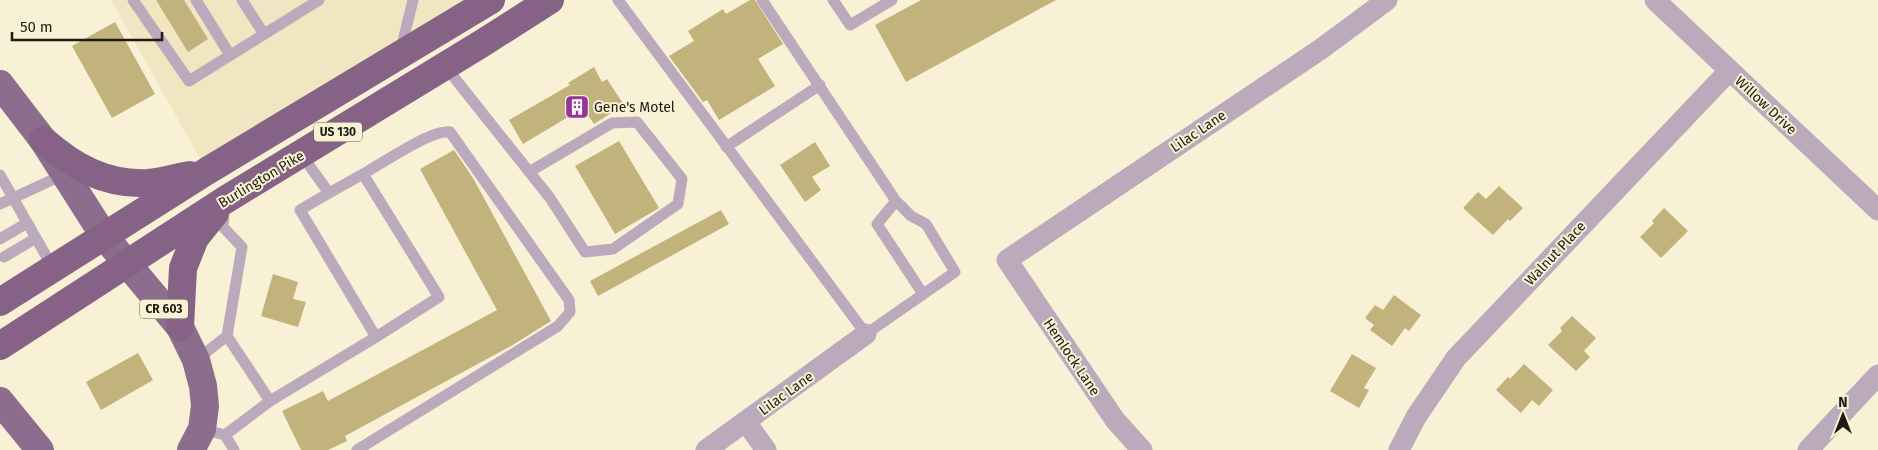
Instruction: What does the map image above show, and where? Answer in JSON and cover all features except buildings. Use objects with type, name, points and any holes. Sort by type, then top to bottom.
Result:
[{"type":"highway","name":"US 130","points":[[0,302],[207,172],[491,0]]},
{"type":"highway","name":"Burlington Pike","points":[[0,346],[225,200],[550,0]]},
{"type":"highway","points":[[43,140],[66,159],[91,172],[118,182],[149,183],[207,172]]},
{"type":"highway","points":[[180,327],[183,268],[195,238],[225,200]]},
{"type":"main road","name":"CR 603","points":[[0,84],[43,140],[104,236],[180,327],[196,360],[203,386],[206,438]]},
{"type":"main road","points":[[0,401],[40,450]]},
{"type":"street","name":"Lilac Lane","points":[[1007,260],[1321,48],[1387,0]]},
{"type":"street","name":"Willow Drive","points":[[1655,0],[1878,210]]},
{"type":"street","name":"Walnut Place","points":[[1399,450],[1416,417],[1456,358],[1729,71]]},
{"type":"street","name":"Hemlock Lane","points":[[1007,260],[1115,420],[1142,450]]},
{"type":"street","name":"Lilac Lane","points":[[706,450],[866,334]]},
{"type":"street","points":[[1808,450],[1878,375]]},
{"type":"street","points":[[746,422],[766,450]]},
{"type":"lane","points":[[133,0],[189,81],[319,0]]},
{"type":"lane","points":[[196,0],[230,55]]},
{"type":"lane","points":[[242,0],[264,34]]},
{"type":"lane","points":[[295,0],[302,10]]},
{"type":"lane","points":[[400,54],[413,0]]},
{"type":"lane","points":[[618,0],[866,334],[955,272],[926,224],[911,216],[896,201],[762,0]]},
{"type":"lane","points":[[833,0],[850,25],[892,0]]},
{"type":"lane","points":[[444,66],[529,172],[550,198],[585,252],[613,249],[678,204],[682,180],[637,122],[612,123],[529,172]]},
{"type":"lane","points":[[726,146],[820,85]]},
{"type":"lane","points":[[358,450],[558,326],[570,312],[569,300],[450,132],[444,131],[431,135],[300,210],[376,337]]},
{"type":"lane","points":[[302,154],[328,193]]},
{"type":"lane","points":[[0,204],[65,174]]},
{"type":"lane","points":[[206,438],[376,337],[439,297],[363,174]]},
{"type":"lane","points":[[0,175],[53,268]]},
{"type":"lane","points":[[196,360],[227,336],[242,247],[223,227],[225,200]]},
{"type":"lane","points":[[896,201],[877,224],[923,294]]},
{"type":"lane","points":[[0,239],[27,223]]},
{"type":"lane","points":[[4,257],[36,238]]},
{"type":"lane","points":[[227,336],[270,401]]},
{"type":"lane","points":[[206,438],[234,450]]},
{"type":"shaded area","points":[[111,0],[491,0],[207,171]]},
{"type":"place","name":"Gene's Motel","points":[[577,107]]}]
